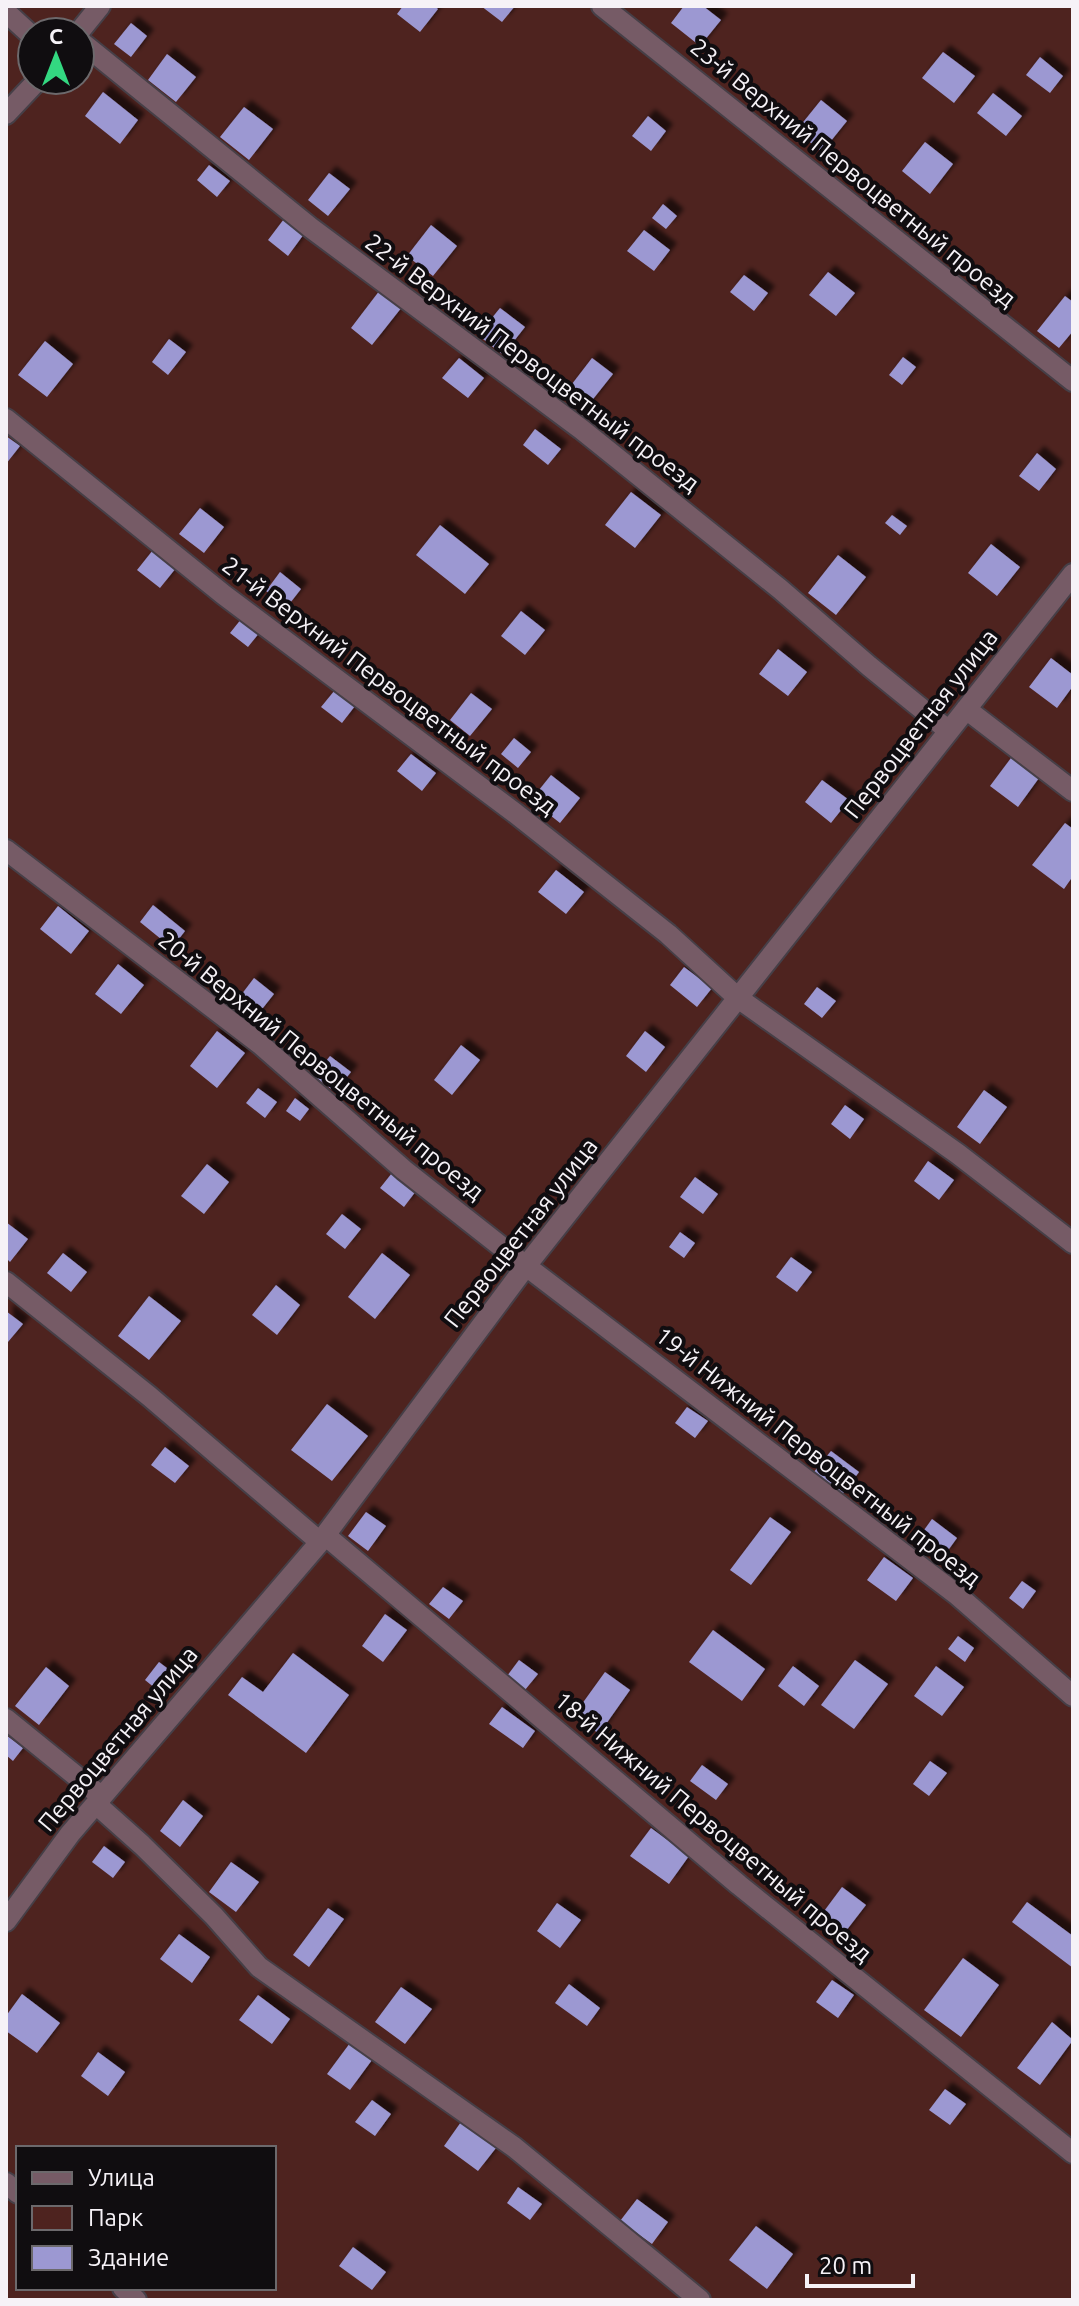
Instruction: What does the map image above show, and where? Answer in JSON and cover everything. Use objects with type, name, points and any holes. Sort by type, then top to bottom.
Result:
[{"type":"lane","name":"23-й Верхний Первоцветный проезд","points":[[602,6],[1073,381]]},
{"type":"lane","name":"22-й Верхний Первоцветный проезд","points":[[96,54],[311,228],[593,439],[780,589],[949,731]]},
{"type":"lane","points":[[6,114],[23,96]]},
{"type":"lane","name":"21-й Верхний Первоцветный проезд","points":[[6,419],[224,595],[539,831],[668,934],[738,998],[958,1154],[1073,1243]]},
{"type":"lane","name":"Первоцветная улица","points":[[6,1921],[70,1834],[322,1538],[526,1266],[1073,574]]},
{"type":"lane","points":[[966,709],[1073,791]]},
{"type":"lane","name":"20-й Верхний Первоцветный проезд","points":[[6,850],[260,1044],[404,1170],[526,1266]]},
{"type":"lane","name":"19-й Нижний Первоцветный проезд","points":[[526,1266],[956,1594],[1073,1696]]},
{"type":"lane","name":"18-й Нижний Первоцветный проезд","points":[[6,1282],[322,1538],[739,1885],[1073,2153]]},
{"type":"lane","points":[[6,1719],[99,1801],[214,1916],[259,1967],[514,2147],[700,2300]]},
{"type":"green space","points":[[6,6],[1073,6],[1073,2300],[6,2300]]},
{"type":"building","points":[[403,6],[434,6],[438,9],[420,32],[397,14]]},
{"type":"building","points":[[481,6],[515,6],[502,22]]},
{"type":"building","points":[[684,6],[703,6],[721,20],[700,46],[671,23]]},
{"type":"building","points":[[131,23],[147,36],[131,57],[114,44]]},
{"type":"building","points":[[943,52],[975,76],[954,103],[922,78]]},
{"type":"building","points":[[167,54],[196,77],[176,102],[148,80]]},
{"type":"building","points":[[1040,57],[1063,76],[1050,93],[1026,75]]},
{"type":"building","points":[[103,92],[138,120],[120,144],[85,116]]},
{"type":"building","points":[[993,93],[1022,116],[1006,136],[977,113]]},
{"type":"building","points":[[821,100],[847,121],[822,152],[796,131]]},
{"type":"building","points":[[244,107],[273,129],[249,160],[220,137]]},
{"type":"building","points":[[648,116],[666,131],[651,151],[632,136]]},
{"type":"building","points":[[925,142],[953,164],[930,194],[902,171]]},
{"type":"building","points":[[209,165],[230,181],[217,197],[197,180]]},
{"type":"building","points":[[329,173],[350,189],[328,216],[308,200]]},
{"type":"building","points":[[663,204],[677,216],[666,229],[652,218]]},
{"type":"building","points":[[284,219],[304,234],[288,256],[268,240]]},
{"type":"building","points":[[431,225],[457,246],[433,276],[407,256]]},
{"type":"building","points":[[644,230],[670,250],[654,271],[627,251]]},
{"type":"building","points":[[828,272],[855,293],[836,316],[809,295]]},
{"type":"building","points":[[744,275],[768,293],[754,311],[730,292]]},
{"type":"building","points":[[380,290],[402,307],[372,345],[351,328]]},
{"type":"building","points":[[1065,296],[1073,302],[1073,331],[1059,348],[1037,331]]},
{"type":"building","points":[[500,308],[525,327],[503,355],[478,335]]},
{"type":"building","points":[[169,339],[186,352],[168,375],[152,362]]},
{"type":"building","points":[[45,341],[73,364],[47,397],[18,375]]},
{"type":"building","points":[[903,357],[916,367],[902,385],[889,375]]},
{"type":"building","points":[[459,358],[484,378],[468,398],[442,378]]},
{"type":"building","points":[[592,358],[613,374],[582,413],[562,397]]},
{"type":"building","points":[[535,429],[561,449],[548,465],[523,445]]},
{"type":"building","points":[[6,436],[20,446],[6,464]]},
{"type":"building","points":[[1037,453],[1056,469],[1039,491],[1019,476]]},
{"type":"building","points":[[631,492],[661,515],[635,548],[605,525]]},
{"type":"building","points":[[200,508],[224,527],[204,553],[179,534]]},
{"type":"building","points":[[892,515],[907,526],[900,535],[885,523]]},
{"type":"building","points":[[440,525],[489,564],[465,594],[416,555]]},
{"type":"building","points":[[991,544],[1020,567],[997,596],[968,573]]},
{"type":"building","points":[[153,550],[176,568],[160,588],[137,570]]},
{"type":"building","points":[[838,555],[866,577],[836,615],[808,593]]},
{"type":"building","points":[[280,572],[301,589],[287,607],[266,591]]},
{"type":"building","points":[[521,611],[545,630],[525,655],[501,636]]},
{"type":"building","points":[[242,618],[260,632],[248,647],[230,633]]},
{"type":"building","points":[[778,649],[807,672],[788,696],[759,674]]},
{"type":"building","points":[[1051,658],[1073,675],[1073,686],[1057,708],[1029,687]]},
{"type":"building","points":[[335,690],[355,706],[342,723],[321,707]]},
{"type":"building","points":[[471,693],[492,709],[470,736],[450,720]]},
{"type":"building","points":[[514,738],[531,752],[518,768],[501,754]]},
{"type":"building","points":[[411,754],[436,773],[422,791],[397,771]]},
{"type":"building","points":[[1011,758],[1039,778],[1018,807],[990,786]]},
{"type":"building","points":[[551,775],[580,798],[560,823],[531,800]]},
{"type":"building","points":[[822,780],[849,800],[831,823],[805,802]]},
{"type":"building","points":[[1065,823],[1073,829],[1073,876],[1064,889],[1032,865]]},
{"type":"building","points":[[556,870],[584,892],[566,914],[538,892]]},
{"type":"building","points":[[153,905],[185,931],[172,948],[140,922]]},
{"type":"building","points":[[58,906],[89,931],[71,954],[40,929]]},
{"type":"building","points":[[118,964],[144,985],[121,1014],[95,994]]},
{"type":"building","points":[[684,967],[712,988],[697,1007],[670,985]]},
{"type":"building","points":[[254,978],[274,994],[255,1018],[235,1003]]},
{"type":"building","points":[[817,987],[836,1001],[822,1018],[804,1004]]},
{"type":"building","points":[[217,1031],[245,1053],[217,1088],[190,1066]]},
{"type":"building","points":[[645,1031],[665,1047],[646,1072],[626,1056]]},
{"type":"building","points":[[461,1045],[480,1060],[452,1095],[434,1080]]},
{"type":"building","points":[[330,1056],[351,1072],[335,1092],[314,1076]]},
{"type":"building","points":[[258,1088],[277,1102],[265,1118],[246,1103]]},
{"type":"building","points":[[984,1090],[1007,1107],[980,1144],[957,1127]]},
{"type":"building","points":[[295,1098],[309,1109],[300,1121],[286,1111]]},
{"type":"building","points":[[845,1105],[864,1119],[850,1139],[831,1124]]},
{"type":"building","points":[[928,1161],[954,1180],[939,1200],[914,1181]]},
{"type":"building","points":[[207,1164],[229,1182],[204,1214],[181,1196]]},
{"type":"building","points":[[392,1173],[416,1191],[404,1207],[380,1188]]},
{"type":"building","points":[[695,1177],[718,1194],[703,1214],[680,1197]]},
{"type":"building","points":[[342,1214],[361,1229],[345,1249],[326,1234]]},
{"type":"building","points":[[6,1222],[28,1239],[10,1262],[6,1258]]},
{"type":"building","points":[[680,1232],[695,1243],[684,1258],[669,1247]]},
{"type":"building","points":[[63,1253],[87,1272],[71,1292],[47,1273]]},
{"type":"building","points":[[382,1253],[410,1275],[375,1319],[348,1297]]},
{"type":"building","points":[[791,1257],[812,1272],[797,1292],[776,1277]]},
{"type":"building","points":[[276,1285],[300,1305],[277,1335],[252,1315]]},
{"type":"building","points":[[149,1296],[181,1321],[149,1360],[118,1336]]},
{"type":"building","points":[[6,1311],[23,1324],[8,1342],[6,1341]]},
{"type":"building","points":[[327,1404],[368,1436],[332,1481],[291,1450]]},
{"type":"building","points":[[687,1407],[708,1421],[695,1438],[675,1423]]},
{"type":"building","points":[[165,1447],[189,1466],[175,1483],[151,1465]]},
{"type":"building","points":[[831,1451],[859,1472],[842,1495],[813,1473]]},
{"type":"building","points":[[366,1512],[386,1526],[368,1551],[348,1536]]},
{"type":"building","points":[[770,1517],[791,1532],[751,1585],[730,1570]]},
{"type":"building","points":[[932,1519],[957,1538],[944,1556],[919,1537]]},
{"type":"building","points":[[884,1557],[913,1578],[896,1601],[867,1580]]},
{"type":"building","points":[[1022,1581],[1036,1591],[1023,1609],[1009,1598]]},
{"type":"building","points":[[443,1587],[463,1601],[449,1619],[429,1604]]},
{"type":"building","points":[[385,1614],[407,1630],[383,1662],[362,1646]]},
{"type":"building","points":[[713,1630],[765,1669],[742,1701],[689,1662]]},
{"type":"building","points":[[958,1636],[974,1648],[965,1662],[948,1649]]},
{"type":"building","points":[[293,1653],[349,1695],[306,1753],[228,1695],[242,1677],[263,1692]]},
{"type":"building","points":[[519,1660],[538,1674],[525,1690],[507,1676]]},
{"type":"building","points":[[855,1660],[888,1684],[854,1729],[821,1705]]},
{"type":"building","points":[[159,1662],[176,1675],[161,1693],[145,1680]]},
{"type":"building","points":[[793,1666],[819,1686],[804,1706],[778,1686]]},
{"type":"building","points":[[936,1666],[964,1687],[942,1716],[914,1696]]},
{"type":"building","points":[[46,1667],[69,1686],[39,1725],[15,1706]]},
{"type":"building","points":[[605,1672],[630,1690],[599,1734],[574,1715]]},
{"type":"building","points":[[502,1707],[535,1731],[523,1748],[489,1724]]},
{"type":"building","points":[[6,1735],[23,1748],[13,1761],[6,1755]]},
{"type":"building","points":[[930,1761],[947,1773],[929,1796],[913,1784]]},
{"type":"building","points":[[702,1765],[728,1784],[716,1800],[690,1781]]},
{"type":"building","points":[[183,1800],[203,1816],[180,1847],[160,1831]]},
{"type":"building","points":[[651,1828],[689,1856],[669,1884],[630,1856]]},
{"type":"building","points":[[104,1846],[125,1862],[113,1878],[92,1862]]},
{"type":"building","points":[[231,1862],[259,1882],[236,1912],[209,1892]]},
{"type":"building","points":[[842,1887],[866,1905],[839,1940],[816,1922]]},
{"type":"building","points":[[1027,1902],[1073,1936],[1073,1968],[1012,1922]]},
{"type":"building","points":[[557,1903],[581,1920],[560,1948],[537,1931]]},
{"type":"building","points":[[328,1908],[344,1919],[309,1967],[293,1955]]},
{"type":"building","points":[[179,1934],[210,1957],[192,1983],[160,1959]]},
{"type":"building","points":[[963,1958],[999,1985],[961,2037],[924,2010]]},
{"type":"building","points":[[832,1980],[854,1995],[838,2018],[816,2002]]},
{"type":"building","points":[[569,1984],[600,2008],[587,2026],[555,2003]]},
{"type":"building","points":[[401,1987],[432,2009],[405,2044],[375,2022]]},
{"type":"building","points":[[22,1994],[60,2023],[37,2053],[6,2031],[6,2016]]},
{"type":"building","points":[[258,1995],[290,2019],[272,2044],[239,2020]]},
{"type":"building","points":[[1052,2022],[1073,2040],[1040,2085],[1017,2068]]},
{"type":"building","points":[[350,2043],[372,2060],[350,2090],[327,2074]]},
{"type":"building","points":[[98,2052],[125,2072],[108,2096],[81,2076]]},
{"type":"building","points":[[945,2089],[966,2104],[950,2125],[929,2110]]},
{"type":"building","points":[[372,2100],[391,2114],[375,2136],[355,2122]]},
{"type":"building","points":[[461,2122],[496,2148],[478,2171],[444,2146]]},
{"type":"building","points":[[518,2187],[542,2204],[530,2220],[507,2203]]},
{"type":"building","points":[[637,2199],[668,2222],[652,2244],[620,2221]]},
{"type":"building","points":[[756,2226],[793,2254],[767,2289],[729,2260]]},
{"type":"building","points":[[353,2247],[386,2272],[372,2290],[339,2266]]}]
